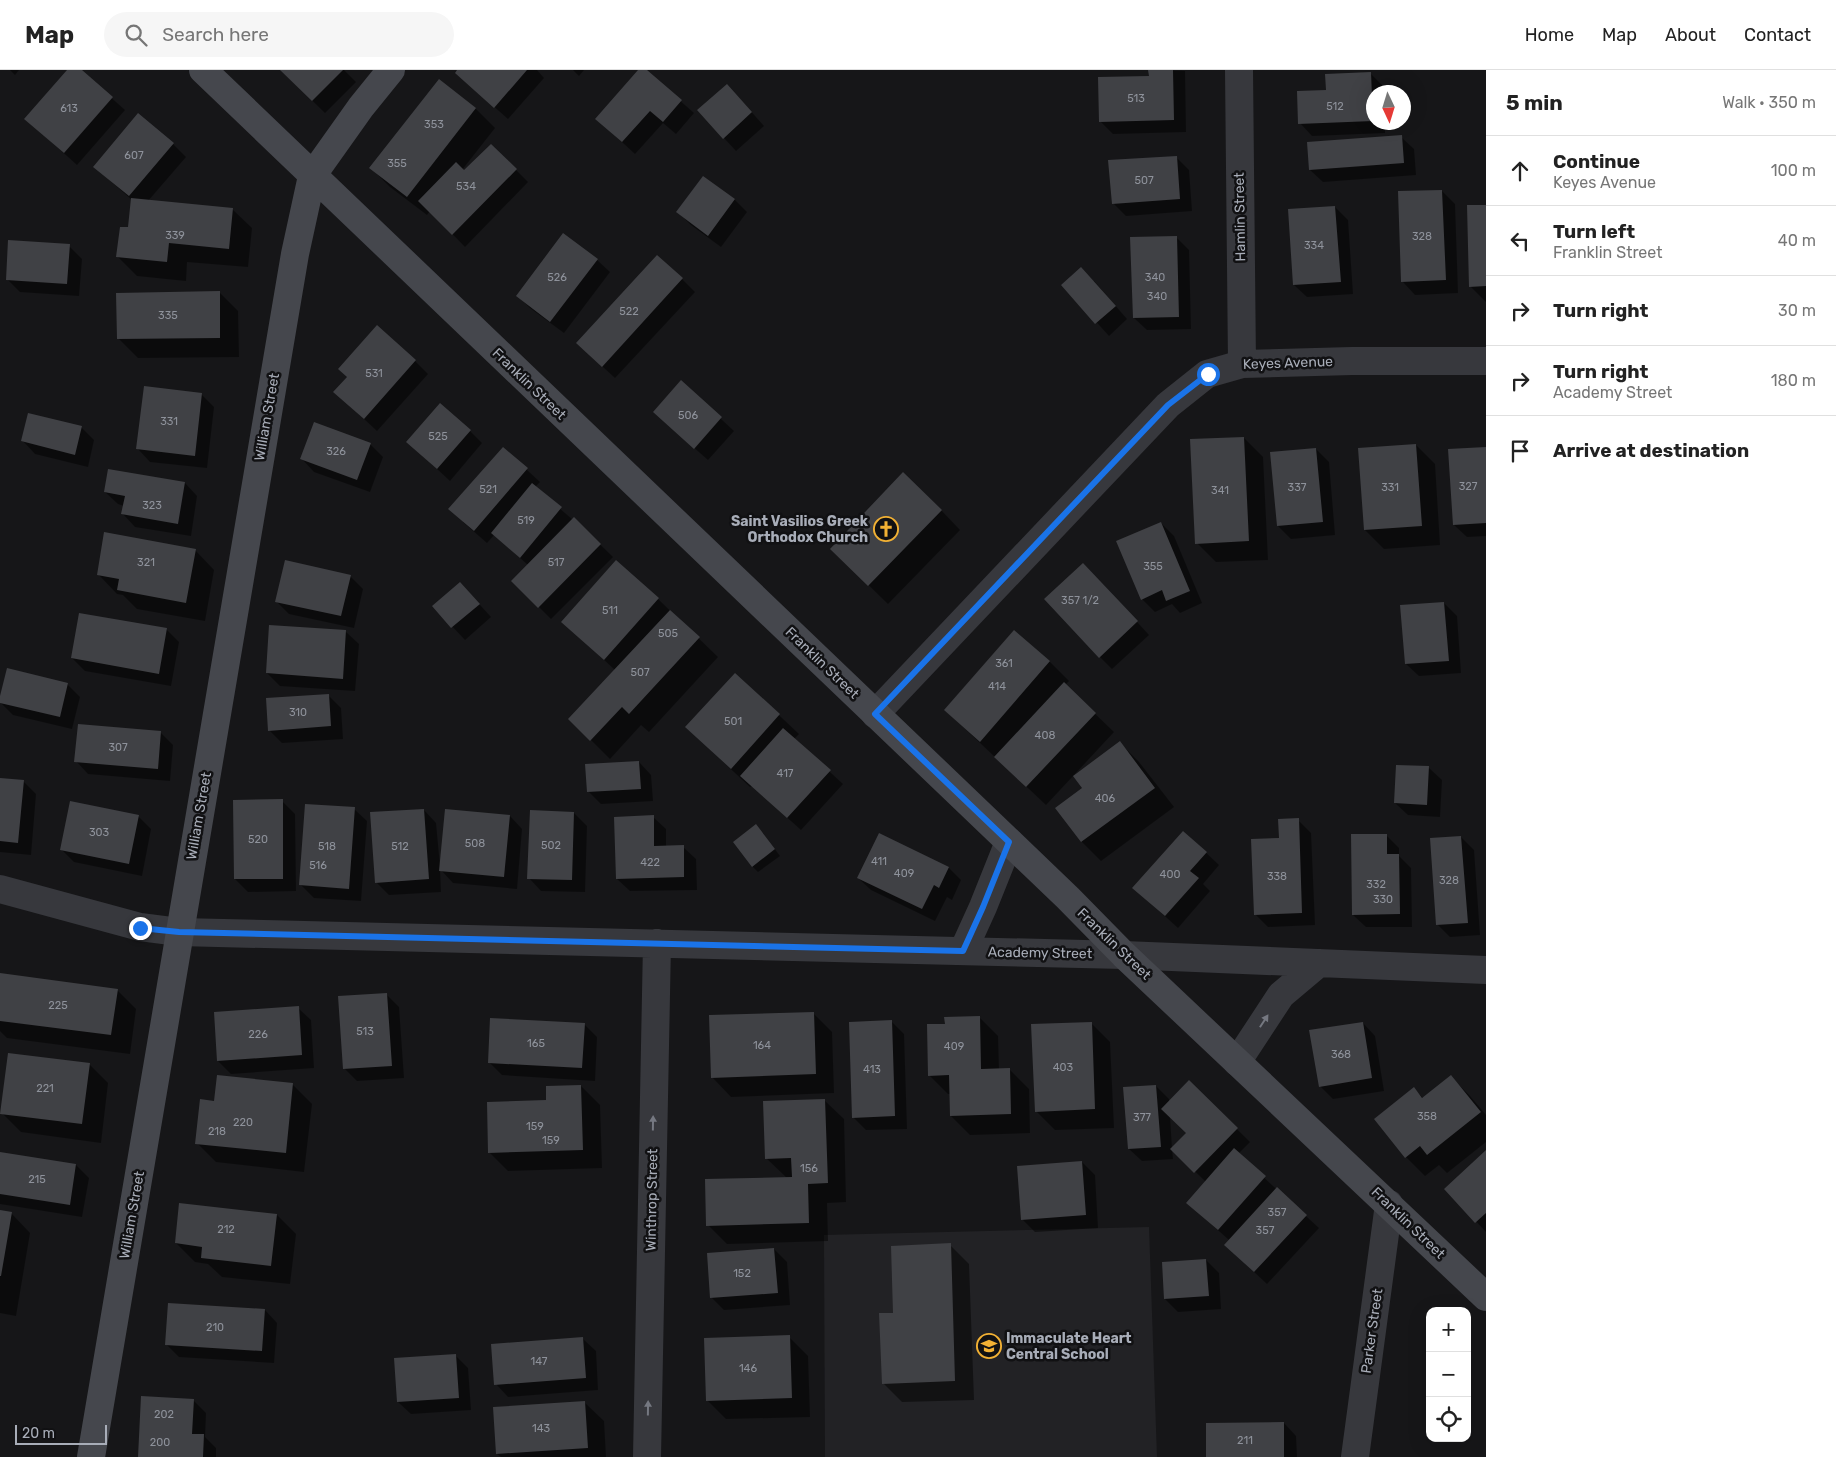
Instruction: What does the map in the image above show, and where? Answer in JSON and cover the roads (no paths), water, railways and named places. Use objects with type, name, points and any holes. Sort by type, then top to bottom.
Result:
[{"type":"street","name":"Franklin Street","points":[[203,70],[1009,842],[1124,955],[1486,1297]]},
{"type":"street","points":[[312,176],[360,107],[392,70]]},
{"type":"street","name":"Hamlin Street","points":[[1239,70],[1242,364]]},
{"type":"street","name":"William Street","points":[[91,1457],[295,254],[312,176]]},
{"type":"street","name":"Keyes Avenue","points":[[875,714],[1168,405],[1208,374],[1242,364],[1352,361],[1486,361]]},
{"type":"street","points":[[963,951],[1009,842]]},
{"type":"street","name":"Academy Street","points":[[0,889],[140,928],[179,932],[1124,955],[1486,970]]},
{"type":"street","name":"Winthrop Street","points":[[647,1457],[657,943]]},
{"type":"street","points":[[1237,1062],[1281,995],[1319,963]]},
{"type":"street","name":"Parker Street","points":[[1355,1457],[1389,1204]]},
{"type":"place","name":"Saint Vasilios Greek Orthodox Church","points":[[886,529]]},
{"type":"place","name":"Immaculate Heart Central School","points":[[989,1346]]}]
